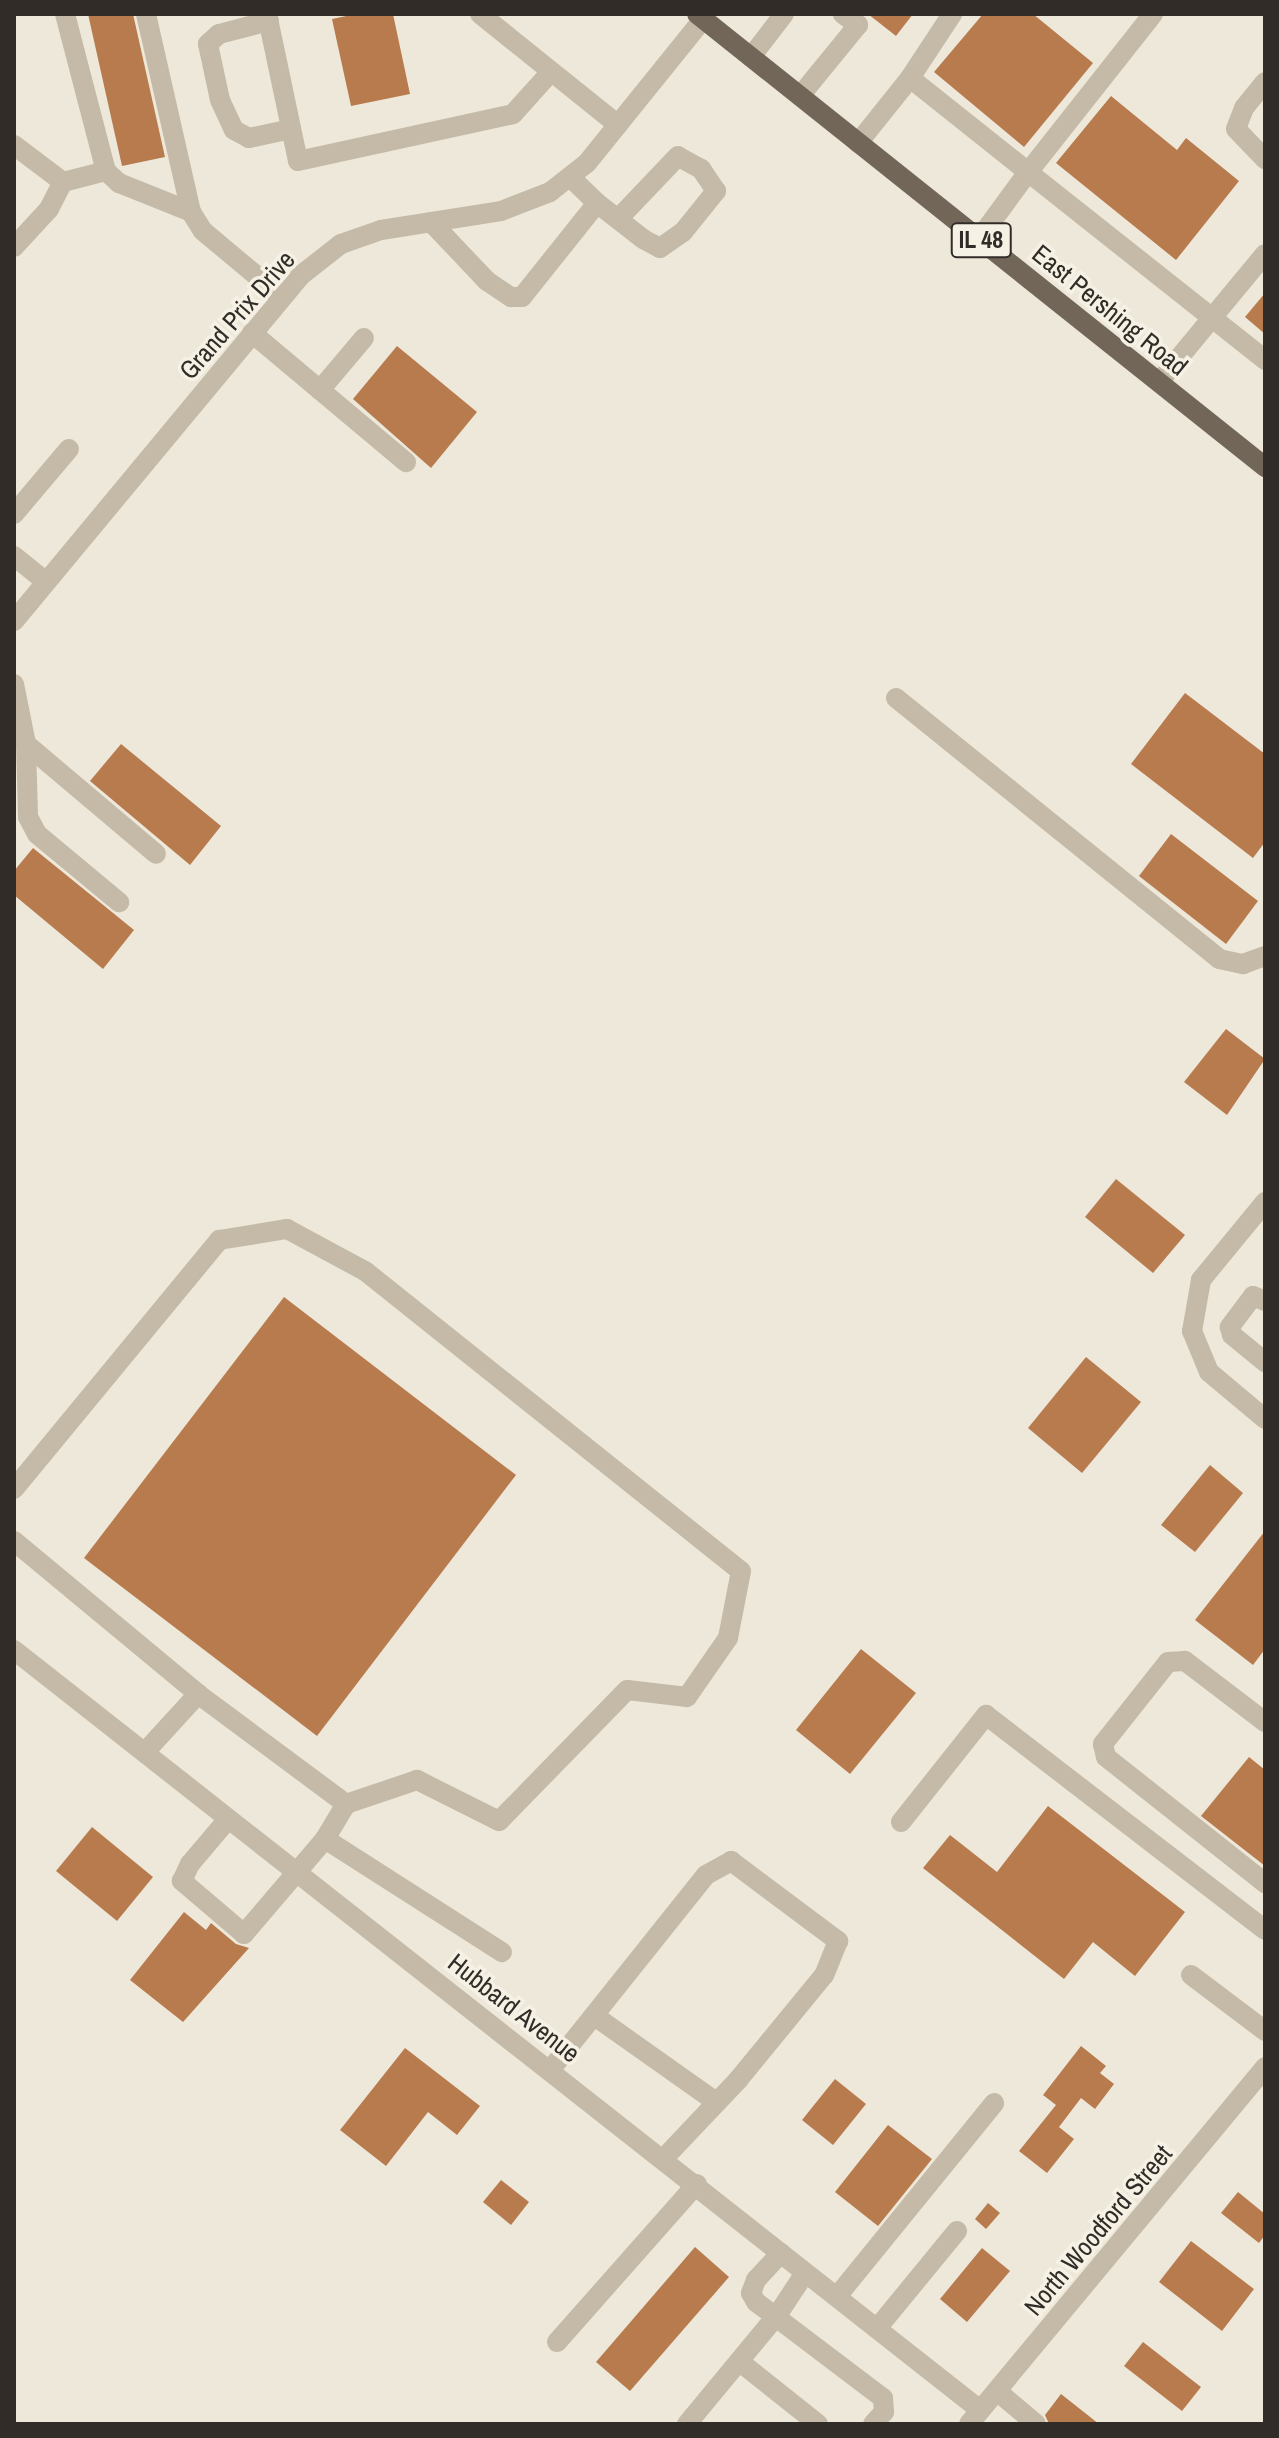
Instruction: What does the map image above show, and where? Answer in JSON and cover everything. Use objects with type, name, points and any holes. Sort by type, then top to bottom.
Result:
[{"type":"main road","name":"East Pershing Road","points":[[700,17],[1265,465]]},
{"type":"street","points":[[65,14],[106,171],[119,183],[191,212]]},
{"type":"street","points":[[146,14],[191,212],[203,231],[282,297]]},
{"type":"street","points":[[480,14],[549,74],[618,125]]},
{"type":"street","points":[[751,57],[784,14]]},
{"type":"street","points":[[800,96],[858,25],[843,14]]},
{"type":"street","points":[[858,143],[910,78],[952,14]]},
{"type":"street","points":[[979,239],[1153,14]]},
{"type":"street","name":"Grand Prix Drive","points":[[14,621],[282,297],[341,244],[431,222],[501,211],[550,192],[570,177],[618,125],[700,17]]},
{"type":"street","points":[[291,129],[249,138],[234,130],[208,44],[219,34],[268,18],[298,161],[513,114],[549,74]]},
{"type":"street","points":[[910,78],[1265,360]]},
{"type":"street","points":[[1265,82],[1244,108],[1236,129],[1265,159]]},
{"type":"street","points":[[14,145],[63,182]]},
{"type":"street","points":[[570,177],[597,203],[618,219],[660,248],[683,232],[716,191],[701,169],[678,156],[618,219]]},
{"type":"street","points":[[14,247],[49,209],[63,182],[106,171]]},
{"type":"street","points":[[431,222],[487,281],[511,297],[522,297],[597,203]]},
{"type":"street","points":[[1159,382],[1265,254]]},
{"type":"street","points":[[252,333],[406,462]]},
{"type":"street","points":[[320,390],[364,338]]},
{"type":"street","points":[[14,514],[69,449]]},
{"type":"street","points":[[14,556],[46,582]]},
{"type":"street","points":[[14,684],[26,744],[24,787],[37,834],[119,902]]},
{"type":"street","points":[[896,698],[1219,959],[1243,964],[1265,956]]},
{"type":"street","points":[[26,744],[156,854]]},
{"type":"street","points":[[1265,1202],[1201,1280],[1192,1331],[1209,1372],[1265,1419]]},
{"type":"street","points":[[14,1489],[219,1240],[287,1229],[365,1271],[741,1571],[728,1638],[687,1697],[627,1690],[499,1821],[417,1780],[346,1804],[325,1839],[244,1934],[182,1881],[190,1864],[228,1819]]},
{"type":"street","points":[[1265,1301],[1253,1296],[1230,1327],[1232,1335],[1265,1362]]},
{"type":"street","points":[[14,1541],[198,1694],[346,1804]]},
{"type":"street","name":"Hubbard Avenue","points":[[14,1650],[551,2069],[805,2273],[839,2294],[879,2326],[974,2417]]},
{"type":"street","points":[[1265,1722],[1185,1661],[1168,1662],[1103,1744],[1106,1757],[1265,1883]]},
{"type":"street","points":[[145,1752],[198,1694]]},
{"type":"street","points":[[901,1822],[986,1715],[1265,1930]]},
{"type":"street","points":[[325,1839],[502,1952]]},
{"type":"street","points":[[551,2069],[596,2017],[706,1875],[731,1861],[765,1882],[838,1941],[824,1975],[663,2159]]},
{"type":"street","points":[[1191,1975],[1265,2031]]},
{"type":"street","points":[[596,2017],[716,2102]]},
{"type":"street","name":"North Woodford Street","points":[[974,2417],[1262,2078]]},
{"type":"street","points":[[839,2294],[994,2103]]},
{"type":"street","points":[[557,2342],[697,2184]]},
{"type":"street","points":[[879,2326],[957,2231]]},
{"type":"street","points":[[781,2253],[751,2293],[756,2302],[778,2314],[883,2398],[884,2412],[873,2424]]},
{"type":"street","points":[[687,2424],[778,2314],[805,2273]]},
{"type":"street","points":[[740,2362],[818,2424]]},
{"type":"street","points":[[997,2391],[1036,2424]]},
{"type":"building","points":[[88,14],[133,14],[165,157],[122,166]]},
{"type":"building","points":[[356,14],[393,14],[410,94],[351,106],[332,19]]},
{"type":"building","points":[[868,14],[913,14],[896,36]]},
{"type":"building","points":[[983,14],[1033,14],[1093,63],[1024,147],[934,72]]},
{"type":"building","points":[[1111,96],[1177,150],[1186,138],[1239,181],[1176,260],[1056,163]]},
{"type":"building","points":[[1265,293],[1265,334],[1245,317]]},
{"type":"building","points":[[397,346],[477,412],[431,468],[353,399]]},
{"type":"building","points":[[1185,693],[1265,754],[1265,842],[1253,858],[1131,764]]},
{"type":"building","points":[[121,744],[221,826],[190,865],[90,781]]},
{"type":"building","points":[[1171,834],[1258,901],[1226,944],[1139,876]]},
{"type":"building","points":[[33,848],[134,930],[103,969],[14,895],[14,871]]},
{"type":"building","points":[[1226,1029],[1265,1059],[1227,1115],[1184,1082]]},
{"type":"building","points":[[1116,1179],[1185,1235],[1153,1273],[1085,1217]]},
{"type":"building","points":[[284,1297],[516,1475],[317,1736],[84,1558]]},
{"type":"building","points":[[1086,1357],[1141,1402],[1082,1473],[1028,1428]]},
{"type":"building","points":[[1210,1465],[1243,1493],[1195,1552],[1161,1525]]},
{"type":"building","points":[[1265,1531],[1265,1649],[1253,1665],[1195,1620]]},
{"type":"building","points":[[861,1649],[916,1693],[850,1774],[796,1730]]},
{"type":"building","points":[[1249,1757],[1265,1770],[1265,1866],[1201,1816]]},
{"type":"building","points":[[1048,1806],[1185,1912],[1135,1976],[1093,1942],[1064,1979],[923,1868],[950,1835],[997,1872]]},
{"type":"building","points":[[92,1827],[153,1877],[117,1921],[56,1871]]},
{"type":"building","points":[[184,1912],[206,1930],[211,1923],[236,1944],[249,1948],[183,2022],[130,1980]]},
{"type":"building","points":[[1081,2046],[1106,2066],[1100,2073],[1114,2084],[1095,2109],[1081,2098],[1059,2127],[1074,2139],[1047,2173],[1019,2151],[1056,2105],[1043,2095]]},
{"type":"building","points":[[405,2048],[480,2106],[457,2135],[428,2112],[386,2166],[340,2130]]},
{"type":"building","points":[[835,2079],[866,2104],[833,2145],[802,2120]]},
{"type":"building","points":[[888,2125],[932,2159],[878,2226],[835,2192]]},
{"type":"building","points":[[501,2180],[529,2202],[511,2225],[483,2202]]},
{"type":"building","points":[[1238,2192],[1265,2214],[1265,2235],[1259,2243],[1221,2213]]},
{"type":"building","points":[[988,2203],[1000,2213],[986,2229],[975,2219]]},
{"type":"building","points":[[1191,2241],[1254,2289],[1222,2331],[1159,2282]]},
{"type":"building","points":[[695,2247],[729,2277],[630,2391],[596,2362]]},
{"type":"building","points":[[982,2248],[1010,2271],[967,2322],[940,2299]]},
{"type":"building","points":[[1143,2342],[1201,2387],[1182,2411],[1124,2366]]},
{"type":"building","points":[[1061,2394],[1099,2424],[1049,2424],[1045,2415]]}]
